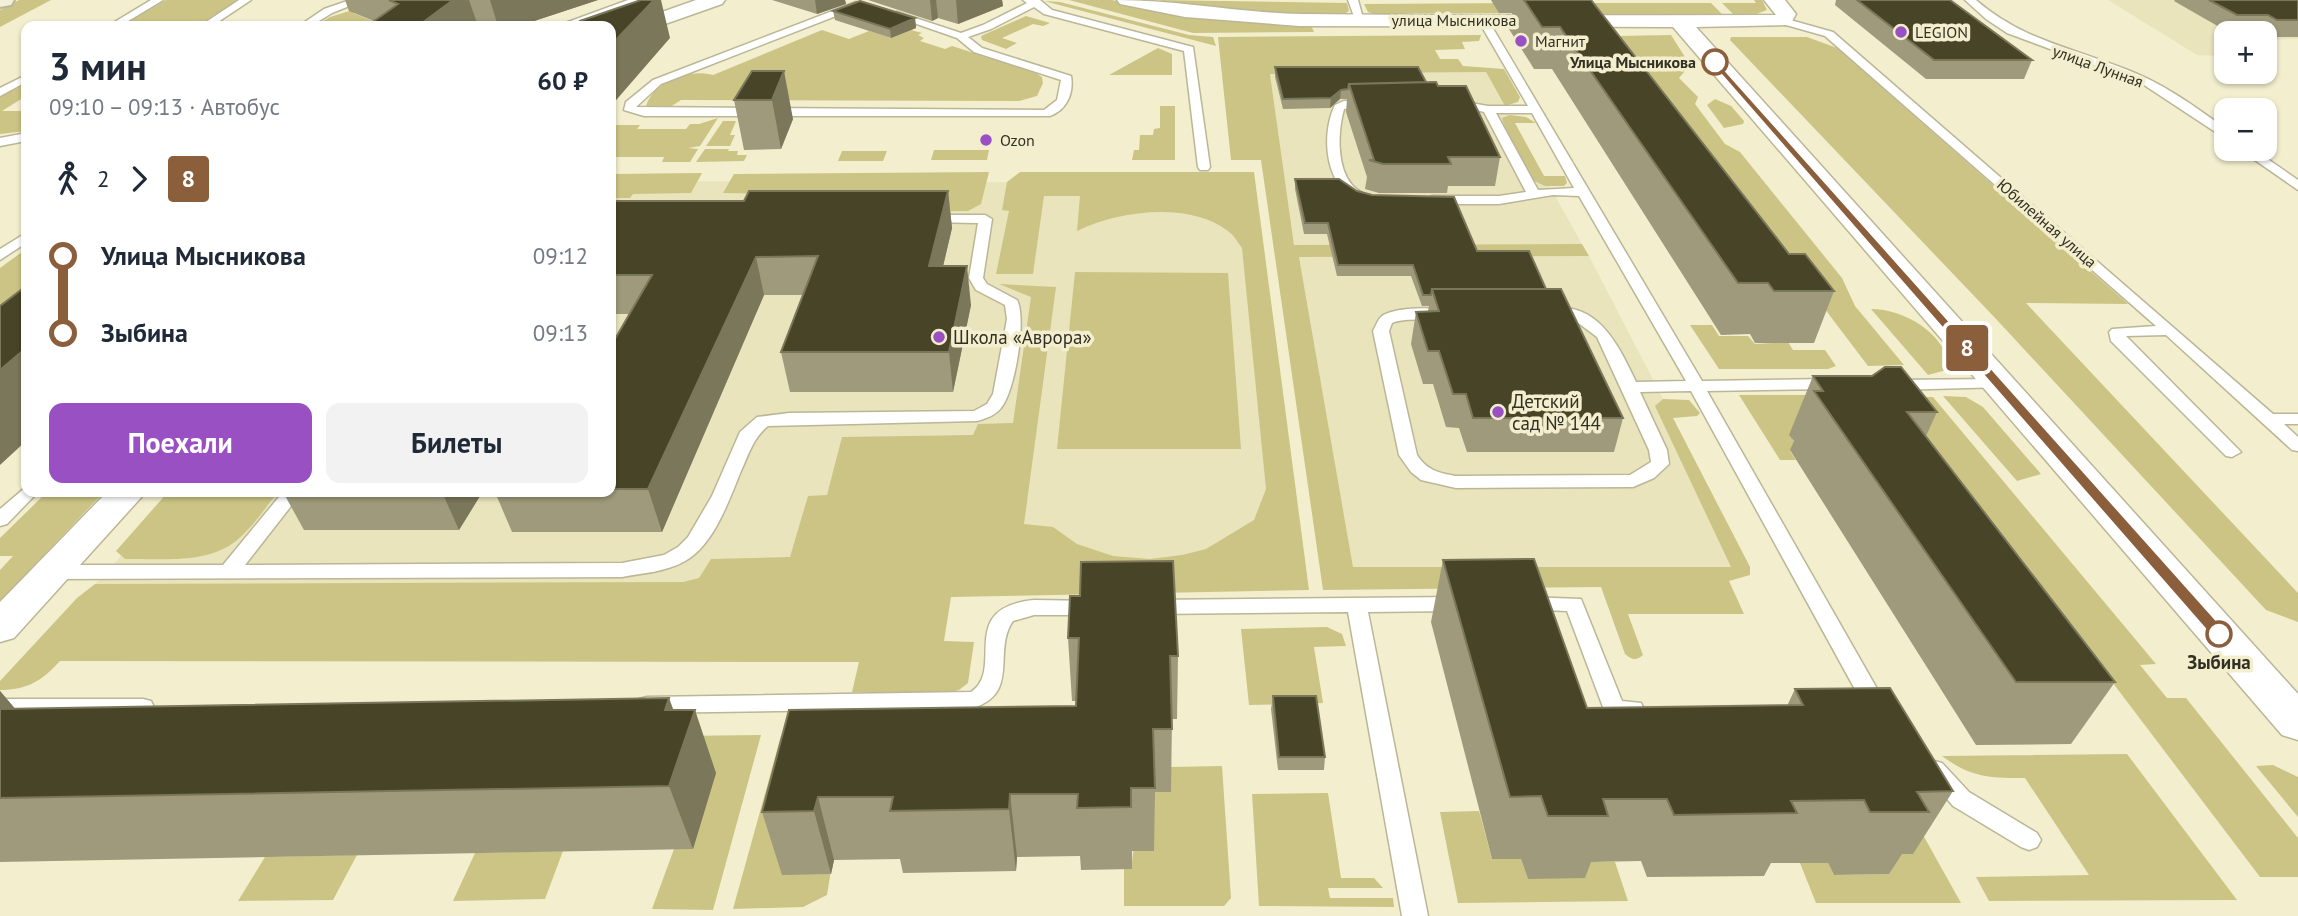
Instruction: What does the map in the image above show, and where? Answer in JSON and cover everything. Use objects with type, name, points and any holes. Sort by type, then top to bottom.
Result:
[{"type":"street","points":[[616,35],[715,0]]},
{"type":"street","name":"улица Мысникова","points":[[1127,0],[1244,18],[1783,21]]},
{"type":"street","points":[[1774,0],[1786,13],[1783,21]]},
{"type":"street","points":[[1680,22],[2298,723]]},
{"type":"street","points":[[0,627],[123,497]]},
{"type":"lane","points":[[122,21],[158,0]]},
{"type":"lane","points":[[213,21],[246,0]]},
{"type":"lane","points":[[312,21],[328,11],[359,0]]},
{"type":"lane","points":[[576,21],[637,0]]},
{"type":"lane","points":[[1353,0],[1360,20]]},
{"type":"lane","name":"улица Лунная","points":[[1970,0],[1996,23],[2018,37],[2146,82],[2214,127]]},
{"type":"lane","points":[[961,36],[987,27],[1032,1],[1048,12],[1189,49],[1204,167]]},
{"type":"lane","points":[[872,8],[855,2],[657,82],[631,104],[630,110],[1046,114],[1057,111],[1062,105],[1067,78],[978,50],[961,36],[885,12]]},
{"type":"lane","points":[[1483,20],[1697,387],[1884,717],[1849,708]]},
{"type":"lane","name":"Юбилейная улица","points":[[1783,21],[1829,34],[2171,330],[2298,446]]},
{"type":"lane","points":[[0,93],[21,81]]},
{"type":"lane","points":[[1441,103],[1488,109],[1536,110]]},
{"type":"lane","points":[[1379,200],[1363,198],[1349,190],[1340,173],[1333,133],[1339,107],[1344,104],[1385,104]]},
{"type":"lane","points":[[1488,109],[1534,194]]},
{"type":"lane","points":[[0,142],[21,138]]},
{"type":"lane","points":[[2262,161],[2298,186]]},
{"type":"lane","points":[[1419,200],[1499,200],[1534,194],[1583,192]]},
{"type":"lane","points":[[52,572],[622,570],[683,554],[703,534],[749,432],[763,421],[789,418],[977,416],[995,407],[1002,394],[1015,318],[1012,303],[981,287],[976,278],[985,219],[904,219]]},
{"type":"lane","points":[[0,256],[21,241]]},
{"type":"lane","points":[[1455,313],[1397,315],[1386,320],[1381,331],[1408,455],[1418,471],[1435,479],[1456,482],[1633,481],[1648,474],[1660,464],[1658,450],[1604,334],[1593,322],[1576,316],[1533,313]]},
{"type":"lane","points":[[2171,330],[2118,332],[2119,341],[2232,452]]},
{"type":"lane","points":[[1630,387],[1844,384]]},
{"type":"lane","points":[[1884,384],[1999,384]]},
{"type":"lane","points":[[2270,419],[2298,419]]},
{"type":"lane","points":[[0,520],[24,497]]},
{"type":"lane","points":[[229,571],[289,497]]},
{"type":"lane","points":[[1139,607],[1482,604]]},
{"type":"lane","points":[[1508,604],[1574,604],[1614,709],[1655,709]]},
{"type":"lane","points":[[1357,605],[1415,916]]},
{"type":"lane","points":[[627,705],[963,702],[982,697],[990,686],[997,634],[1003,619],[1016,610],[1112,608]]},
{"type":"lane","points":[[0,707],[167,707]]},
{"type":"lane","points":[[1916,751],[1961,799],[2029,840]]},
{"type":"shaded area","points":[[19,0],[51,0],[0,27],[0,10]]},
{"type":"shaded area","points":[[166,0],[238,0],[205,21],[130,21]]},
{"type":"shaded area","points":[[385,0],[353,13],[373,21],[323,21]]},
{"type":"shaded area","points":[[1069,0],[1112,0],[1153,10],[1310,23],[1314,32],[1193,33]]},
{"type":"shaded area","points":[[1156,0],[1347,3],[1349,11],[1343,15],[1254,13]]},
{"type":"shaded area","points":[[1754,0],[1762,0],[1767,10],[1754,15],[1735,16],[1722,3],[1756,3]]},
{"type":"shaded area","points":[[2108,0],[2297,0],[2298,39],[2277,40],[2277,21],[2214,21],[2214,56],[2197,55]]},
{"type":"shaded area","points":[[1044,1],[1060,2],[1189,35],[1213,37],[1216,46]]},
{"type":"shaded area","points":[[1520,3],[1512,13],[1413,13],[1380,16],[1368,12],[1364,4]]},
{"type":"shaded area","points":[[1591,3],[1711,3],[1724,16],[1600,16]]},
{"type":"shaded area","points":[[1026,16],[1050,23],[1043,26],[1033,24],[1002,38],[1017,43],[1006,49],[982,40],[981,36]]},
{"type":"shaded area","points":[[822,30],[849,39],[869,31],[891,38],[911,30],[922,33],[918,35],[924,38],[920,41],[945,49],[952,46],[1036,73],[1042,77],[1043,83],[1037,96],[1019,101],[681,100],[670,107],[646,106],[656,90],[673,79],[693,74],[713,75]]},
{"type":"shaded area","points":[[1481,35],[1479,41],[1462,42],[1465,49],[1435,50],[1440,59],[1458,59],[1463,66],[1504,69],[1520,97],[1518,102],[1505,106],[1486,72],[1270,74],[1294,245],[1582,244],[1589,256],[1299,257],[1353,567],[1731,567],[1655,406],[1663,399],[1689,400],[1700,413],[1697,416],[1673,418],[1750,567],[1750,575],[1729,581],[1744,614],[1628,614],[1643,655],[1636,659],[1625,654],[1601,587],[1323,590],[1261,160],[1231,160],[1218,37]]},
{"type":"shaded area","points":[[1671,35],[1690,65],[1679,78],[1698,97],[1695,104],[1725,144],[1740,152],[1842,278],[1855,306],[1904,365],[1868,366],[1618,36]]},
{"type":"shaded area","points":[[1731,37],[1807,37],[1837,48],[2128,304],[2026,303],[2298,593],[2298,622],[2266,610],[1997,320],[1730,40]]},
{"type":"shaded area","points":[[1158,48],[1172,54],[1172,75],[1109,75]]},
{"type":"shaded area","points":[[1486,72],[1582,244],[1294,246],[1270,74]]},
{"type":"shaded area","points":[[21,84],[21,99],[2,111],[21,111],[21,132],[0,134],[0,97]]},
{"type":"shaded area","points":[[1715,99],[1731,106],[1744,121],[1743,124],[1724,128],[1707,105]]},
{"type":"shaded area","points":[[1160,106],[1175,106],[1175,160],[1132,160],[1134,150],[1139,150],[1140,135],[1153,135],[1154,129],[1160,128]]},
{"type":"shaded area","points":[[1510,115],[1526,117],[1536,123],[1515,123],[1544,176],[1565,176],[1567,183],[1564,186],[1545,186],[1530,179],[1503,122],[1502,118]]},
{"type":"shaded area","points":[[718,118],[700,146],[688,148],[698,149],[690,162],[662,162],[664,157],[616,157],[616,125],[640,125],[637,129],[686,129],[690,124]]},
{"type":"shaded area","points":[[723,121],[736,121],[730,135],[735,135],[730,146],[706,146]]},
{"type":"shaded area","points":[[705,149],[729,149],[728,151],[738,151],[737,155],[747,155],[744,161],[696,162]]},
{"type":"shaded area","points":[[934,150],[989,150],[987,160],[931,160]]},
{"type":"shaded area","points":[[842,151],[887,151],[883,161],[838,161]]},
{"type":"shaded area","points":[[989,172],[981,204],[968,211],[771,212],[779,194],[723,193],[734,174]]},
{"type":"shaded area","points":[[1020,172],[1254,172],[1309,590],[951,597],[944,641],[974,642],[968,683],[959,690],[946,693],[852,692],[859,662],[60,661],[33,683],[0,690],[0,681],[77,598],[95,584],[683,582],[699,578],[711,559],[790,557],[808,496],[827,495],[842,437],[973,435],[978,424],[1013,423],[1031,297],[999,284],[1056,287],[1024,524],[1053,527],[1077,544],[1113,556],[1150,559],[1206,549],[1254,520],[1266,489],[1242,248],[1230,233],[1212,222],[1174,213],[1133,214],[1112,218],[1077,231],[1080,196],[1044,196],[1033,274],[996,274],[1009,211],[1002,210],[1007,182]]},
{"type":"shaded area","points":[[702,173],[691,193],[633,194],[630,198],[616,198],[616,174]]},
{"type":"shaded area","name":"Школа «Аврора»","points":[[616,181],[1247,183],[1297,570],[868,588],[90,590],[174,497],[616,497]]},
{"type":"shaded area","points":[[21,253],[21,331],[0,348],[0,268]]},
{"type":"shaded area","name":"Детский сад № 144","points":[[1589,256],[1750,567],[1353,567],[1299,257]]},
{"type":"shaded area","points":[[1075,272],[1228,273],[1241,449],[1057,449]]},
{"type":"shaded area","points":[[1871,309],[1897,313],[1932,334],[1941,344],[1950,369],[1928,375]]},
{"type":"shaded area","points":[[1690,325],[1712,325],[1719,336],[1748,336],[1755,344],[1788,342],[1793,350],[1825,350],[1836,366],[1828,369],[1719,369]]},
{"type":"shaded area","points":[[1739,395],[1854,395],[1790,435],[1799,450],[1790,451],[1796,460],[1780,460]]},
{"type":"shaded area","points":[[1943,396],[1966,397],[1983,407],[2041,474],[2017,481]]},
{"type":"shaded area","points":[[1896,397],[1933,397],[2156,664],[2140,665],[2167,698],[2186,698],[2298,838],[2298,877],[2260,877]]},
{"type":"shaded area","points":[[42,497],[99,497],[0,601],[0,570],[13,556],[0,556],[0,538]]},
{"type":"shaded area","points":[[164,497],[274,497],[236,541],[211,554],[182,559],[125,559],[116,551]]},
{"type":"shaded area","points":[[1327,627],[1342,634],[1346,646],[1314,647],[1323,703],[1249,705],[1241,629]]},
{"type":"shaded area","points":[[761,735],[713,910],[652,909],[674,849],[693,849],[676,736]]},
{"type":"shaded area","points":[[853,735],[827,895],[803,907],[733,909],[781,736]]},
{"type":"shaded area","points":[[2127,754],[2237,900],[1989,901],[1976,877],[2089,875],[2025,778],[2002,778],[1972,773],[1942,756]]},
{"type":"shaded area","points":[[2273,765],[2298,777],[2298,817],[2256,766]]},
{"type":"shaded area","points":[[1222,766],[1231,898],[1224,906],[1124,906],[1124,869],[1132,869],[1139,829],[1170,767]]},
{"type":"shaded area","points":[[1328,793],[1341,878],[1374,878],[1383,888],[1328,888],[1330,898],[1393,898],[1394,907],[1259,906],[1252,794]]},
{"type":"shaded area","points":[[1479,811],[1492,859],[1521,859],[1528,879],[1580,862],[1615,862],[1628,901],[1458,903],[1440,812]]},
{"type":"shaded area","points":[[1913,817],[1961,903],[1816,903],[1800,863],[1828,863],[1834,875],[1888,874],[1879,854],[1912,853]]},
{"type":"shaded area","points":[[563,851],[545,899],[453,901],[475,853]]},
{"type":"shaded area","points":[[357,855],[333,900],[238,901],[265,857]]},
{"type":"building","points":[[389,0],[453,0],[425,21],[374,21],[398,4]]},
{"type":"building","points":[[641,0],[654,0],[616,40],[616,21],[580,21]]},
{"type":"building","points":[[1524,0],[1591,0],[1789,254],[1805,254],[1834,291],[1774,291],[1768,283],[1738,283],[1560,27],[1542,27]]},
{"type":"building","points":[[1857,0],[1950,0],[2032,60],[1934,60]]},
{"type":"building","points":[[2209,0],[2298,0],[2298,20],[2277,20],[2268,15],[2237,15]]},
{"type":"building","points":[[860,1],[915,18],[890,29],[833,11]]},
{"type":"building","points":[[1275,67],[1418,67],[1426,82],[1349,84],[1348,89],[1341,90],[1331,98],[1283,99]]},
{"type":"building","points":[[752,71],[784,71],[772,100],[734,100]]},
{"type":"building","points":[[1436,82],[1438,86],[1466,86],[1500,157],[1448,157],[1451,164],[1383,164],[1369,160],[1374,160],[1349,84]]},
{"type":"building","points":[[1295,179],[1339,179],[1357,191],[1372,195],[1454,197],[1477,251],[1529,251],[1546,289],[1432,289],[1431,295],[1423,295],[1413,265],[1338,265],[1328,223],[1305,223]]},
{"type":"building","points":[[749,191],[948,191],[929,266],[967,266],[949,352],[781,352],[818,256],[756,257],[648,489],[616,489],[616,337],[652,275],[616,275],[616,201],[744,201]]},
{"type":"building","points":[[1432,289],[1561,289],[1623,418],[1473,418],[1466,394],[1453,394],[1439,351],[1428,351],[1416,312],[1439,311]]},
{"type":"building","points":[[21,290],[21,352],[0,370],[0,306]]},
{"type":"building","points":[[1885,367],[1901,367],[1937,412],[1907,412],[2115,682],[2016,682],[1814,391],[1823,391],[1813,376],[1872,376]]},
{"type":"building","points":[[1534,559],[1587,708],[1803,705],[1795,689],[1890,688],[1953,791],[1917,792],[1929,812],[1870,812],[1864,800],[1791,801],[1797,813],[1674,815],[1667,799],[1603,799],[1608,816],[1548,816],[1541,796],[1510,797],[1443,560]]},
{"type":"building","points":[[1173,561],[1178,656],[1170,656],[1172,729],[1153,729],[1155,788],[1131,788],[1131,807],[1077,808],[1078,794],[1010,794],[1009,809],[890,811],[893,797],[818,797],[814,811],[762,812],[789,710],[1076,706],[1079,638],[1068,638],[1070,596],[1080,596],[1081,562]]},
{"type":"building","points":[[1273,696],[1316,696],[1325,757],[1279,757]]},
{"type":"building","points":[[669,698],[665,710],[695,710],[669,786],[0,798],[0,709]]},
{"type":"bus line","name":"8","points":[[1715,62],[2219,634]]},
{"type":"place","name":"LEGION","points":[[1901,32]]},
{"type":"place","name":"Магнит","points":[[1521,41]]},
{"type":"place","name":"Улица Мысникова","points":[[1715,62]]},
{"type":"place","name":"Ozon","points":[[986,140]]},
{"type":"place","name":"Школа «Аврора»","points":[[939,337]]},
{"type":"place","name":"Детский сад № 144","points":[[1498,412]]},
{"type":"place","name":"Зыбина","points":[[2219,634]]}]
